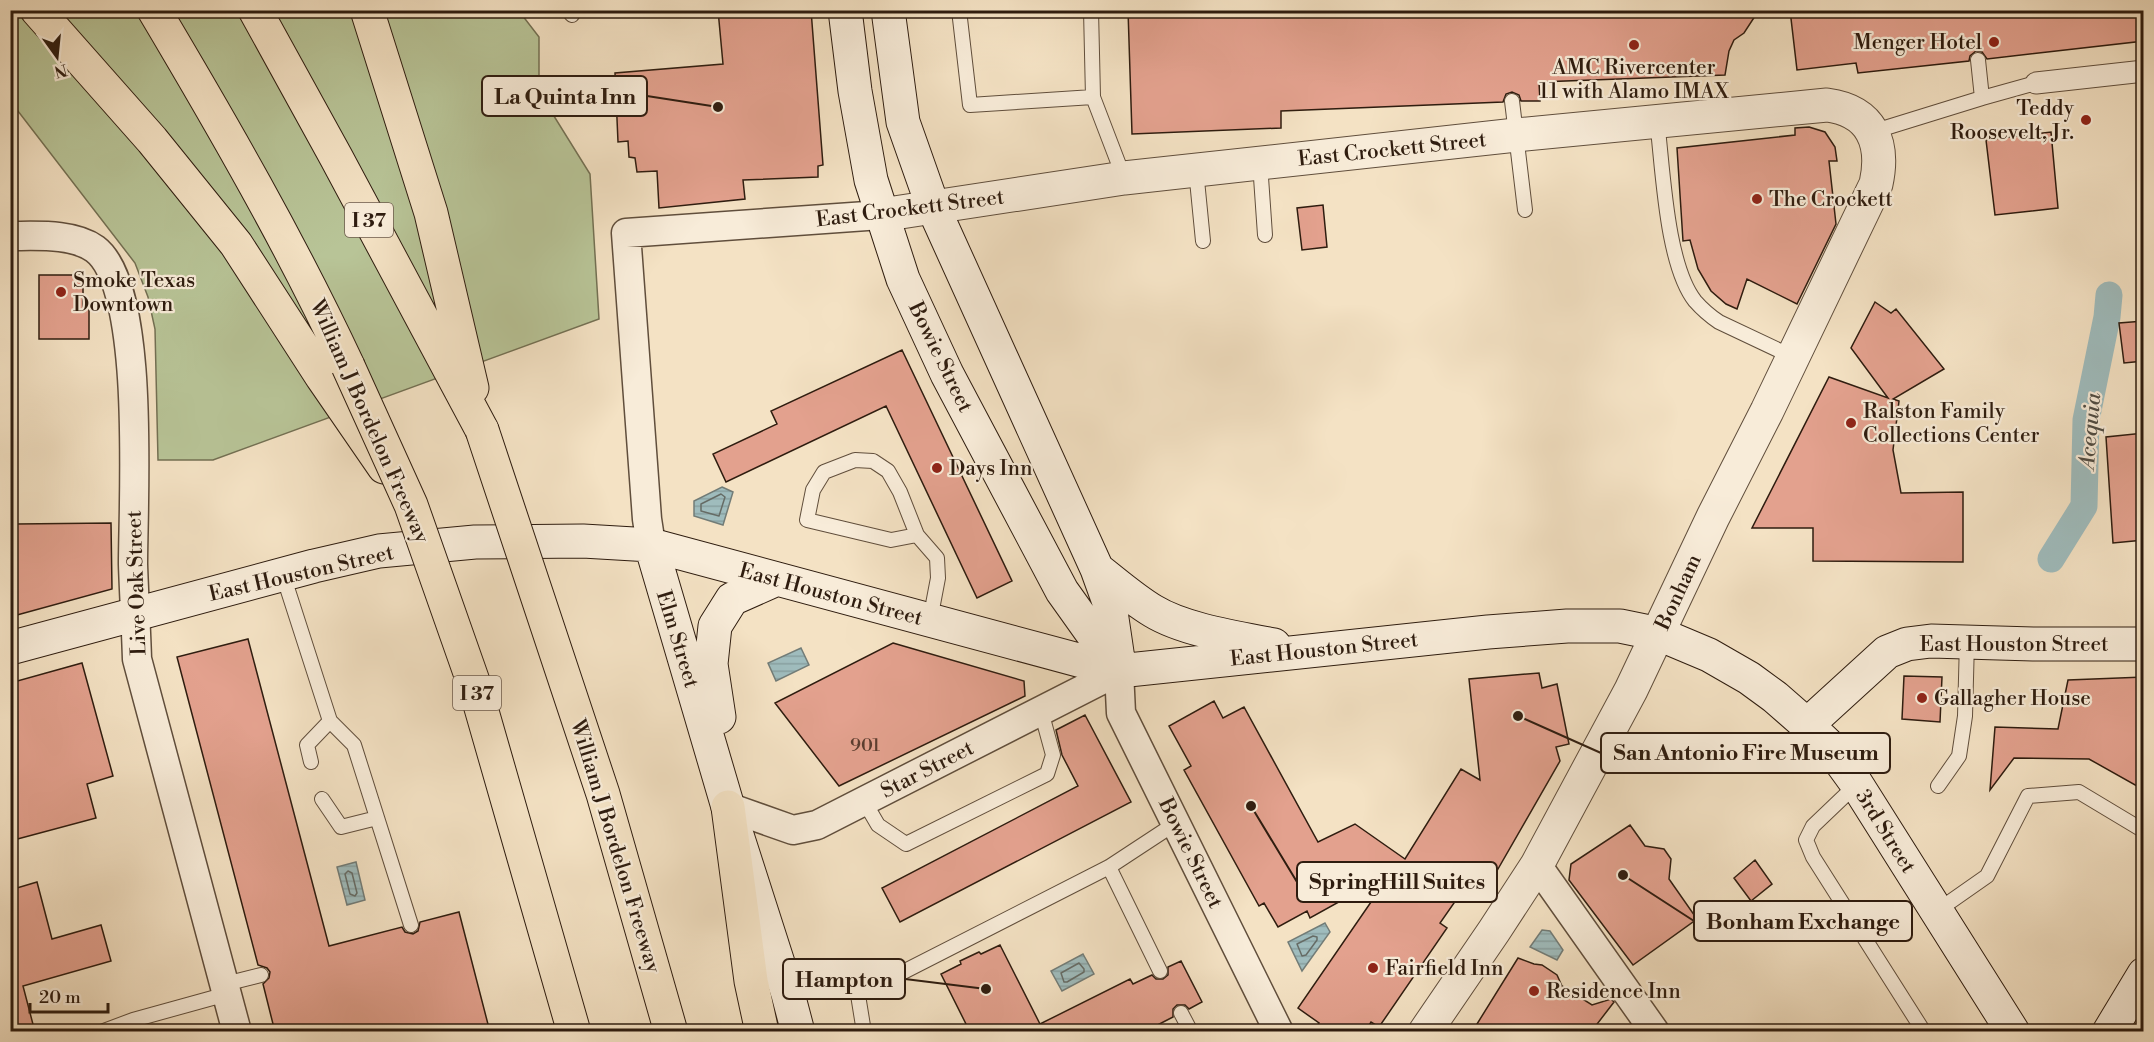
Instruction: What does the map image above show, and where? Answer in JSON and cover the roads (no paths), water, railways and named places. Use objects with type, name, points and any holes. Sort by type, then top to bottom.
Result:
[{"type":"highway","points":[[37,10],[152,140],[335,372]]},
{"type":"highway","name":"William J Bordelon Freeway","points":[[154,10],[209,102],[300,267],[335,372],[411,505],[475,687],[574,1032]]},
{"type":"highway","name":"William J Bordelon Freeway","points":[[255,10],[482,430],[603,794],[671,1032]]},
{"type":"highway","points":[[367,10],[431,213],[482,430]]},
{"type":"highway","points":[[724,793],[751,981],[762,1032]]},
{"type":"main road","name":"Bowie Street","points":[[844,10],[855,91],[871,180],[880,215],[903,279],[947,374],[1062,591],[1119,671]]},
{"type":"main road","name":"Bowie Street","points":[[888,10],[903,122],[933,207],[1097,569],[1110,604],[1119,671]]},
{"type":"main road","name":"East Crockett Street","points":[[880,215],[1124,178],[1516,135],[1827,105],[1842,107],[1858,116],[1872,132]]},
{"type":"main road","name":"Bonham","points":[[1425,1032],[1537,865],[1659,634],[1713,517],[1876,184],[1880,165],[1879,148],[1872,132]]},
{"type":"main road","name":"East Houston Street","points":[[10,648],[379,551],[475,542],[583,541],[651,545],[1119,671],[1488,632],[1568,626],[1620,626],[1659,634]]},
{"type":"main road","name":"Elm Street","points":[[651,545],[798,1032]]},
{"type":"main road","points":[[1097,569],[1154,611],[1166,617],[1205,631],[1302,651]]},
{"type":"main road","points":[[724,793],[720,722],[711,664],[715,626],[732,599],[777,579]]},
{"type":"main road","name":"3rd Street","points":[[1659,634],[1709,655],[1749,678],[1775,697],[1830,747],[1857,784],[1937,911],[2007,1029]]},
{"type":"main road","name":"East Houston Street","points":[[1807,725],[1887,652],[1899,646],[1923,641],[2144,644]]},
{"type":"main road","points":[[2109,1032],[2144,974]]},
{"type":"street","points":[[2036,83],[2144,71]]},
{"type":"street","name":"East Crockett Street","points":[[626,233],[880,215]]},
{"type":"street","name":"Elm Street","points":[[626,233],[651,545]]},
{"type":"street","name":"Live Oak Street","points":[[11,237],[55,236],[84,243],[95,249],[108,264],[121,297],[128,331],[134,438],[134,615],[137,659],[237,1032]]},
{"type":"street","name":"Star Street","points":[[724,793],[793,830],[817,825],[1119,671]]},
{"type":"street","name":"Bowie Street","points":[[1119,671],[1121,713],[1274,1030]]},
{"type":"street","points":[[1537,865],[1655,1032]]},
{"type":"lane","points":[[959,10],[970,105],[1093,97]]},
{"type":"lane","points":[[1091,10],[1093,97],[1124,178]]},
{"type":"lane","points":[[1978,60],[1982,98]]},
{"type":"lane","points":[[1872,132],[2036,83]]},
{"type":"lane","points":[[1512,101],[1525,210]]},
{"type":"lane","points":[[1657,121],[1671,238],[1682,276],[1694,300],[1719,322],[1793,357]]},
{"type":"lane","points":[[1260,163],[1265,235]]},
{"type":"lane","points":[[1196,170],[1203,241]]},
{"type":"lane","points":[[917,535],[891,540],[807,520],[813,490],[824,472],[855,460],[873,461],[888,471],[900,492],[917,535],[937,558],[938,578],[930,620]]},
{"type":"lane","points":[[283,575],[330,721],[354,745],[411,925]]},
{"type":"lane","points":[[1938,786],[1959,756],[1965,716],[1967,641]]},
{"type":"lane","points":[[864,801],[878,825],[906,844],[1047,774],[1053,755],[1041,711]]},
{"type":"lane","points":[[311,762],[307,745],[330,721]]},
{"type":"lane","points":[[1857,784],[1813,826],[1806,840],[1813,857],[1924,1032]]},
{"type":"lane","points":[[1937,911],[1987,876],[2028,796],[2079,792],[2144,831]]},
{"type":"lane","points":[[322,799],[341,827],[377,818]]},
{"type":"lane","points":[[864,1032],[858,995],[1109,867],[1176,823]]},
{"type":"lane","points":[[1109,867],[1160,971]]},
{"type":"lane","points":[[101,1032],[261,975]]},
{"type":"lane","points":[[1181,1013],[1191,1032]]},
{"type":"water","points":[[722,487],[733,492],[723,525],[694,516],[694,501]]},
{"type":"water","points":[[801,648],[809,665],[776,681],[768,663]]},
{"type":"water","points":[[356,862],[365,900],[347,905],[337,867]]},
{"type":"water","points":[[1325,923],[1330,932],[1302,971],[1288,942]]},
{"type":"water","points":[[1542,930],[1550,931],[1563,950],[1557,960],[1530,947]]},
{"type":"water","points":[[1083,954],[1094,974],[1062,991],[1051,971]]},
{"type":"waterway","name":"Acequia","points":[[2051,559],[2084,506],[2086,420],[2107,317],[2109,295]]},
{"type":"place","name":"Menger Hotel","points":[[1994,42]]},
{"type":"place","name":"AMC Rivercenter 11 with Alamo IMAX","points":[[1634,45]]},
{"type":"place","name":"La Quinta Inn","points":[[718,107]]},
{"type":"place","name":"Teddy Roosevelt, Jr.","points":[[2086,120]]},
{"type":"place","name":"The Crockett","points":[[1757,199]]},
{"type":"place","name":"Smoke Texas Downtown","points":[[61,292]]},
{"type":"place","name":"Ralston Family Collections Center","points":[[1851,423]]},
{"type":"place","name":"Days Inn","points":[[937,468]]},
{"type":"place","name":"Gallagher House","points":[[1922,698]]},
{"type":"place","name":"San Antonio Fire Museum","points":[[1518,716]]},
{"type":"place","name":"SpringHill Suites","points":[[1251,806]]},
{"type":"place","name":"Bonham Exchange","points":[[1623,875]]},
{"type":"place","name":"Fairfield Inn","points":[[1373,968]]},
{"type":"place","name":"Hampton","points":[[986,989]]},
{"type":"place","name":"Residence Inn","points":[[1534,991]]}]
